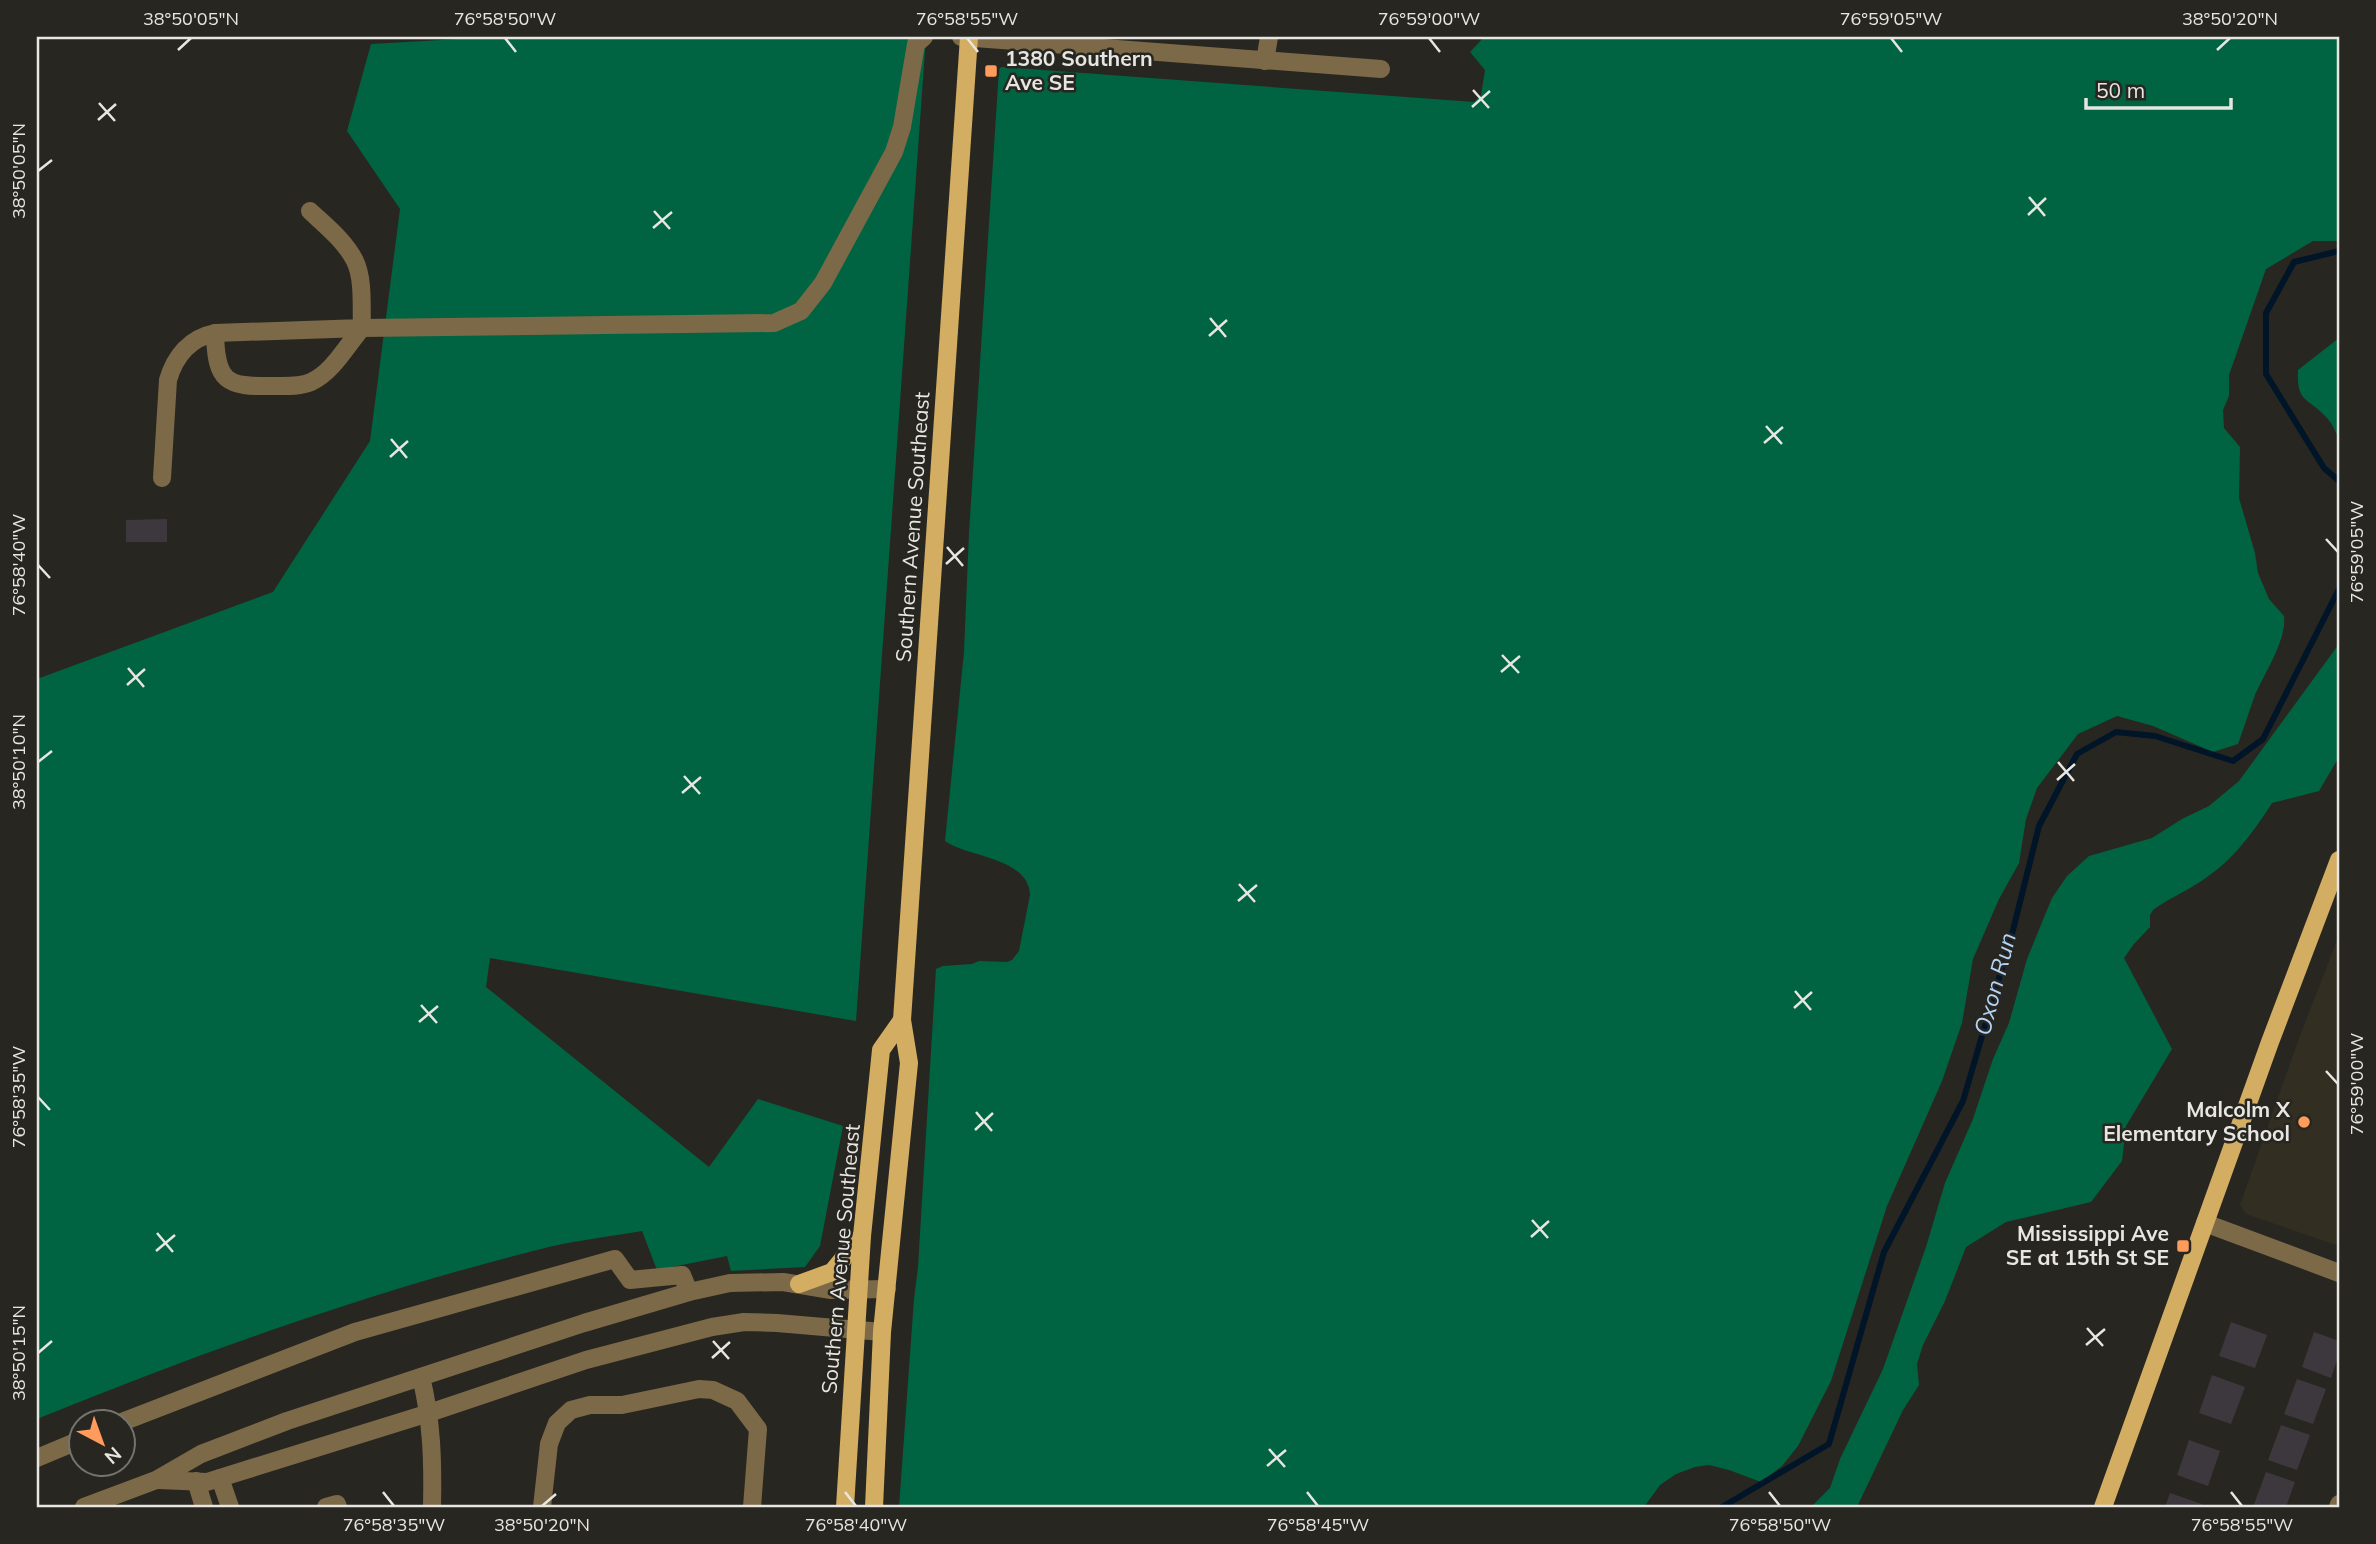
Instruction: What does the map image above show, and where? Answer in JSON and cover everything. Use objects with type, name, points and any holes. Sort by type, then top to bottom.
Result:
[{"type":"main road","name":"Southern Avenue Southeast","points":[[874,1507],[882,1332],[909,1063],[902,1020],[969,37]]},
{"type":"main road","points":[[2102,1507],[2339,860]]},
{"type":"main road","name":"Southern Avenue Southeast","points":[[845,1507],[862,1236],[881,1050],[902,1020]]},
{"type":"main road","points":[[799,1284],[832,1272],[862,1236]]},
{"type":"street","points":[[162,478],[166,393],[172,366],[180,353],[203,335],[362,328],[774,323],[801,311],[823,283],[894,152],[902,127],[916,44],[923,37]]},
{"type":"street","points":[[961,37],[1381,69]]},
{"type":"street","points":[[1265,61],[1269,37]]},
{"type":"street","points":[[215,333],[215,359],[229,381],[241,386],[309,383],[319,377],[343,353],[362,328],[359,275],[355,261],[338,237],[310,211]]},
{"type":"street","points":[[2205,1223],[2339,1273]]},
{"type":"street","points":[[136,1417],[355,1332],[615,1259],[630,1280],[682,1275],[689,1292]]},
{"type":"street","points":[[84,1507],[156,1480],[201,1454],[287,1421],[689,1292],[730,1283],[799,1284],[831,1290],[887,1289]]},
{"type":"street","points":[[156,1480],[208,1480],[429,1413],[586,1360],[712,1327],[744,1322],[808,1324],[831,1329],[882,1332]]},
{"type":"street","points":[[421,1377],[429,1413],[433,1460],[432,1507]]},
{"type":"street","points":[[542,1507],[549,1444],[557,1423],[571,1410],[590,1405],[622,1405],[699,1389],[713,1390],[737,1401],[758,1429],[752,1507]]},
{"type":"street","points":[[37,1458],[66,1446]]},
{"type":"street","points":[[204,1507],[208,1480]]},
{"type":"street","points":[[208,1480],[215,1507]]},
{"type":"street","points":[[208,1480],[230,1507]]},
{"type":"street","points":[[326,1507],[337,1504],[338,1507]]},
{"type":"shaded area","name":"Malcolm X Elementary School","points":[[2339,935],[2339,1246],[2246,1214],[2240,1205]]},
{"type":"green space","points":[[494,37],[926,37],[856,1021],[490,958],[486,987],[709,1167],[758,1099],[843,1126],[820,1246],[805,1267],[731,1271],[727,1256],[657,1270],[642,1231],[550,1247],[410,1285],[284,1326],[37,1419],[37,679],[273,592],[370,441],[400,209],[347,131],[371,44]]},
{"type":"green space","points":[[1484,37],[2339,37],[2339,241],[2313,241],[2266,269],[2229,375],[2229,396],[2223,410],[2224,428],[2240,447],[2239,498],[2258,573],[2269,599],[2284,616],[2279,646],[2255,695],[2238,744],[2213,752],[2153,726],[2117,716],[2078,734],[2037,788],[2026,819],[2019,863],[1999,899],[1973,959],[1962,1023],[1942,1081],[1887,1206],[1831,1381],[1798,1446],[1782,1466],[1761,1482],[1709,1465],[1695,1467],[1676,1474],[1660,1485],[1644,1507],[899,1507],[918,1267],[936,969],[979,961],[1012,960],[1019,951],[1030,895],[1027,882],[1008,865],[945,841],[964,652],[969,533],[999,69],[1001,67],[1474,102],[1481,95],[1485,70],[1470,52]]},
{"type":"green space","points":[[2339,338],[2339,439],[2328,419],[2302,395],[2298,370]]},
{"type":"green space","points":[[2339,644],[2339,757],[2319,791],[2272,803],[2229,859],[2207,877],[2153,910],[2150,927],[2124,958],[2172,1049],[2126,1126],[2122,1161],[2091,1202],[2006,1222],[1966,1247],[1945,1301],[1923,1345],[1917,1364],[1919,1385],[1903,1410],[1857,1507],[1811,1507],[1830,1488],[1840,1459],[1883,1369],[1926,1247],[1945,1183],[1973,1119],[1993,1059],[2009,1023],[2027,959],[2052,898],[2067,876],[2089,856],[2152,838],[2209,806],[2239,781]]},
{"type":"building","points":[[167,519],[167,542],[126,542],[126,520]]},
{"type":"building","points":[[2231,1322],[2267,1335],[2255,1368],[2219,1356]]},
{"type":"building","points":[[2314,1332],[2339,1341],[2339,1354],[2331,1378],[2302,1367]]},
{"type":"building","points":[[2212,1375],[2245,1387],[2231,1424],[2199,1413]]},
{"type":"building","points":[[2297,1379],[2326,1389],[2313,1424],[2284,1414]]},
{"type":"building","points":[[2281,1425],[2310,1435],[2297,1470],[2268,1460]]},
{"type":"building","points":[[2189,1440],[2220,1451],[2208,1486],[2177,1475]]},
{"type":"building","points":[[2266,1472],[2295,1482],[2286,1507],[2253,1507]]},
{"type":"building","points":[[2170,1493],[2202,1504],[2200,1507],[2165,1507]]},
{"type":"waterway","name":"Oxon Run","points":[[2339,251],[2294,262],[2266,313],[2266,374],[2324,468],[2339,481]]},
{"type":"waterway","name":"Oxon Run","points":[[1722,1507],[1829,1444],[1884,1252],[1963,1101],[2013,930],[2039,826],[2077,754],[2116,732],[2155,736],[2233,761],[2263,739],[2339,589]]},
{"type":"place","name":"1380 Southern Ave SE","points":[[991,71]]},
{"type":"place","name":"Malcolm X Elementary School","points":[[2304,1122]]},
{"type":"place","name":"Mississippi Ave SE at 15th St SE","points":[[2183,1246]]}]
